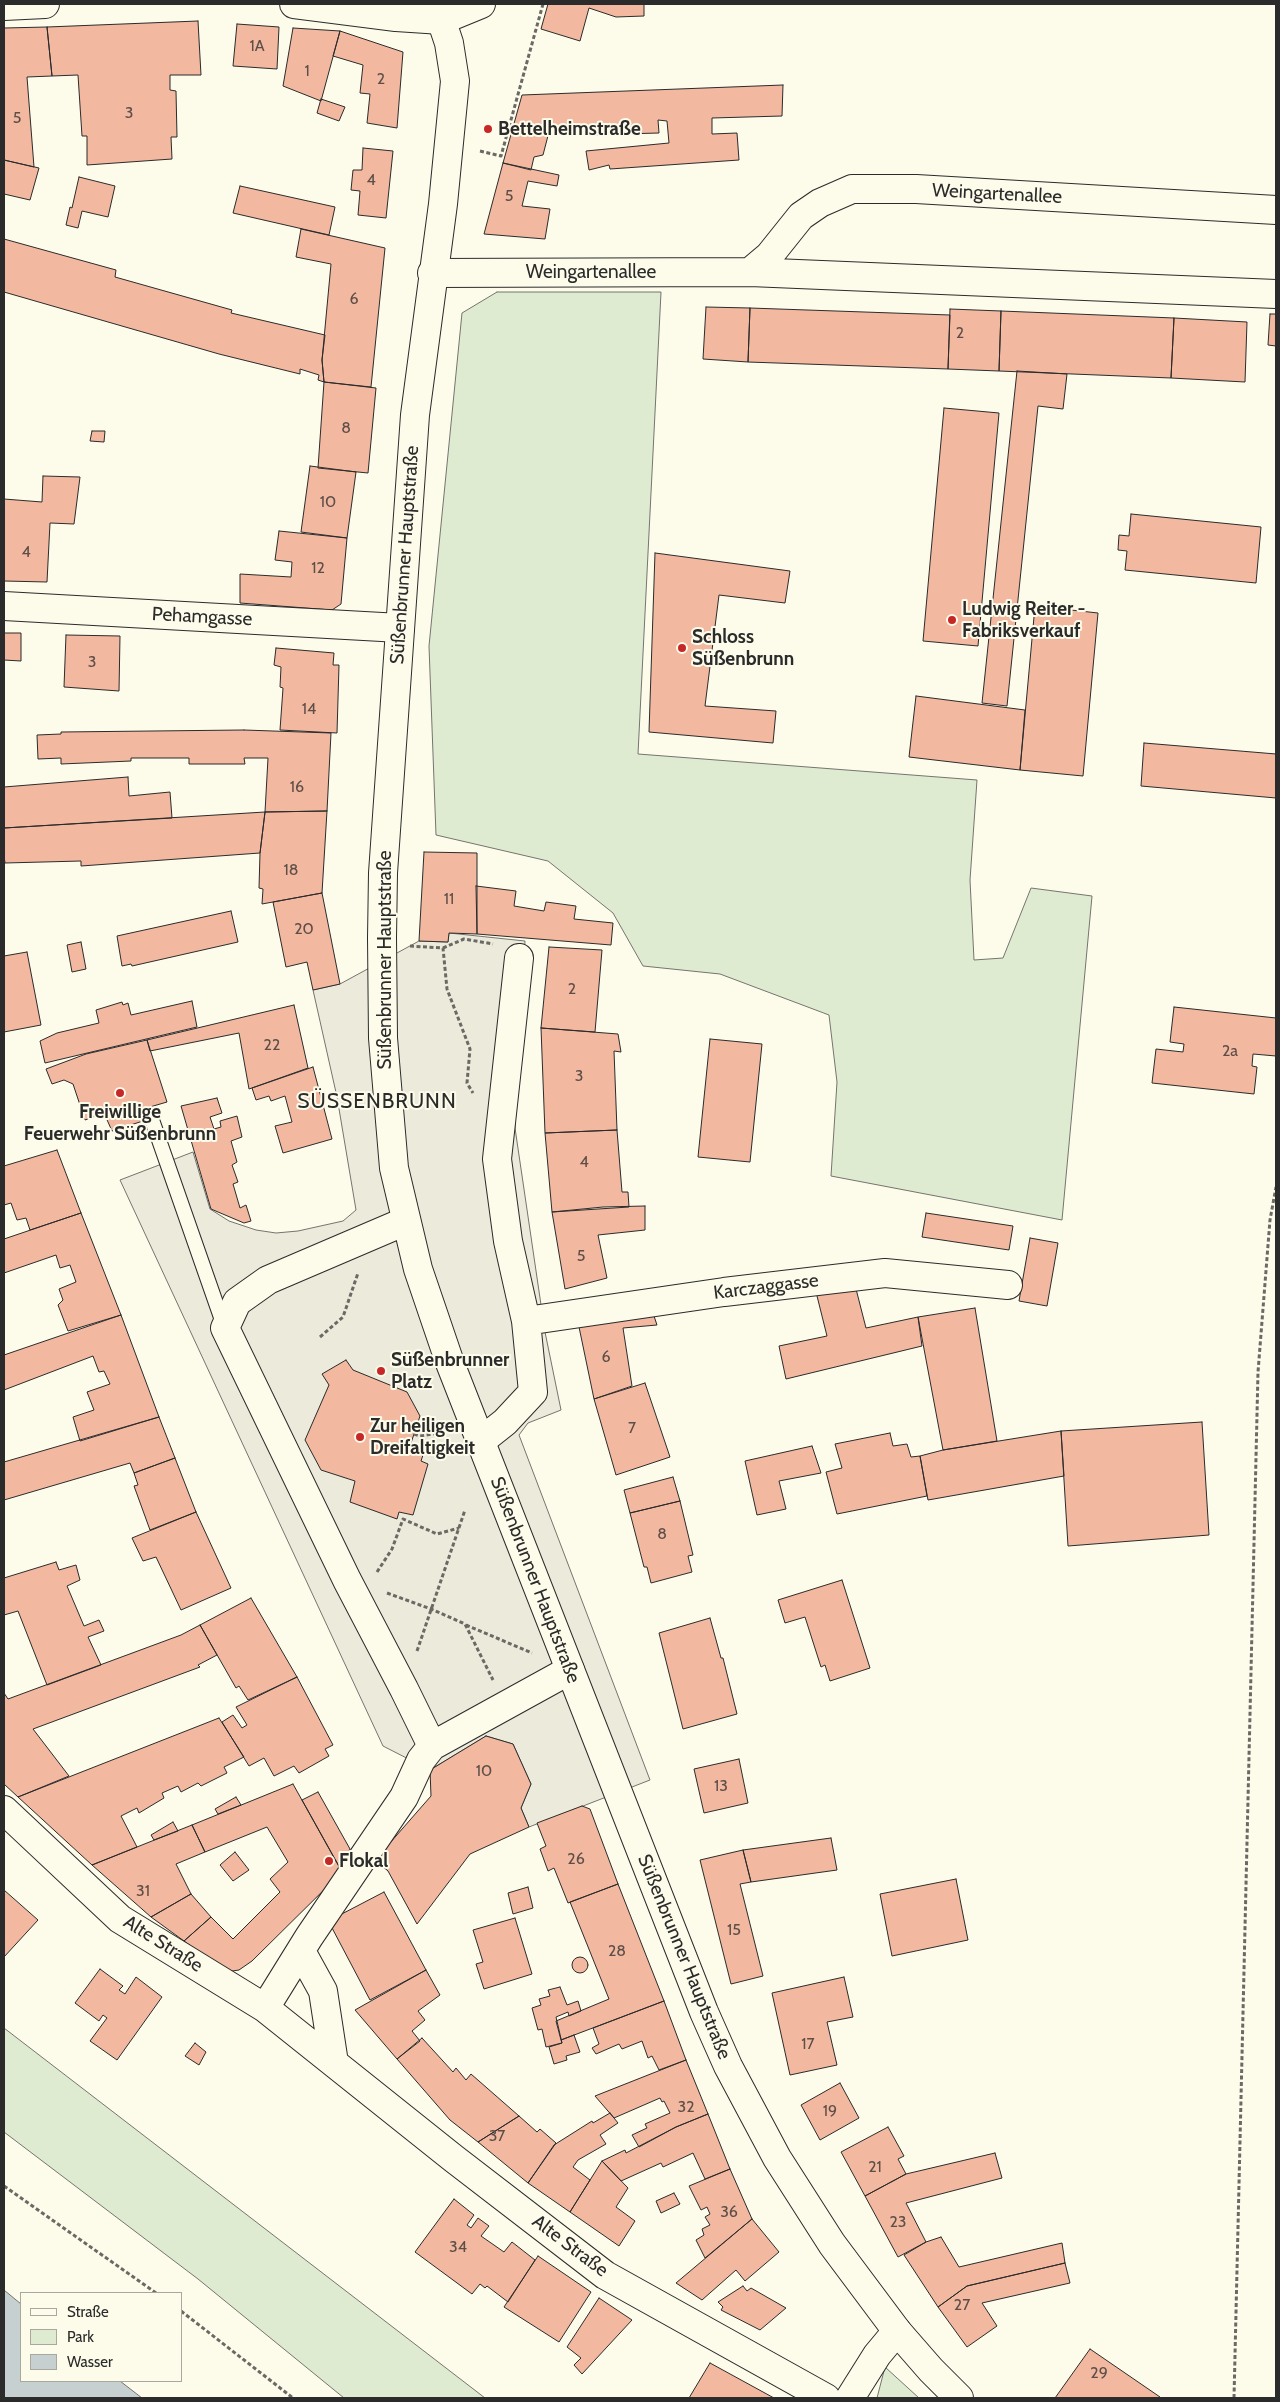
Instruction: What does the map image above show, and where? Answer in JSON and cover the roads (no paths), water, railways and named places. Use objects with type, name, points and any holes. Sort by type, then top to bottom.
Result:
[{"type":"street","points":[[4,6],[45,4]]},
{"type":"street","points":[[294,4],[396,17],[439,12],[481,4]]},
{"type":"street","name":"Süßenbrunner Hauptstraße","points":[[439,12],[449,43],[455,81],[448,156],[415,415],[384,873],[382,988],[389,1124],[394,1168],[418,1269],[439,1331],[704,2012],[728,2066],[777,2158],[832,2244],[897,2331],[931,2370],[959,2398]]},
{"type":"street","name":"Weingartenallee","points":[[750,272],[769,256],[801,216],[820,203],[852,189],[916,189],[1276,210]]},
{"type":"street","name":"Weingartenallee","points":[[432,273],[750,272],[1276,294]]},
{"type":"street","name":"Pehamgasse","points":[[4,606],[400,628]]},
{"type":"street","points":[[481,1441],[505,1422],[533,1392],[526,1321],[508,1241],[496,1159],[519,958]]},
{"type":"street","points":[[406,1221],[268,1280],[237,1302],[225,1328],[347,1580],[432,1746]]},
{"type":"street","name":"Karczaggasse","points":[[526,1321],[724,1292],[885,1273],[1008,1286]]},
{"type":"street","points":[[265,2008],[404,1797],[421,1760],[432,1746],[570,1670]]},
{"type":"street","name":"Alte Straße","points":[[4,1810],[120,1919],[265,2008],[605,2274],[826,2398]]},
{"type":"street","points":[[301,1951],[323,1991],[334,2063]]},
{"type":"street","points":[[850,2398],[877,2355],[897,2331]]},
{"type":"lane","points":[[151,1117],[225,1328]]},
{"type":"water","points":[[4,2290],[20,2303],[20,2382],[121,2382],[142,2398],[4,2398]]},
{"type":"place","name":"Bettelheimstraße","points":[[488,129]]},
{"type":"place","name":"Ludwig Reiter - Fabriksverkauf","points":[[952,620]]},
{"type":"place","name":"Schloss Süßenbrunn","points":[[682,648]]},
{"type":"place","name":"Freiwillige Feuerwehr Süßenbrunn","points":[[120,1093]]},
{"type":"place","name":"Süßenbrunner Platz","points":[[381,1371]]},
{"type":"place","name":"Zur heiligen Dreifaltigkeit","points":[[360,1437]]},
{"type":"place","name":"Flokal","points":[[329,1861]]},
{"type":"district","name":"SÜSSENBRUNN","points":[[377,1102]]}]
